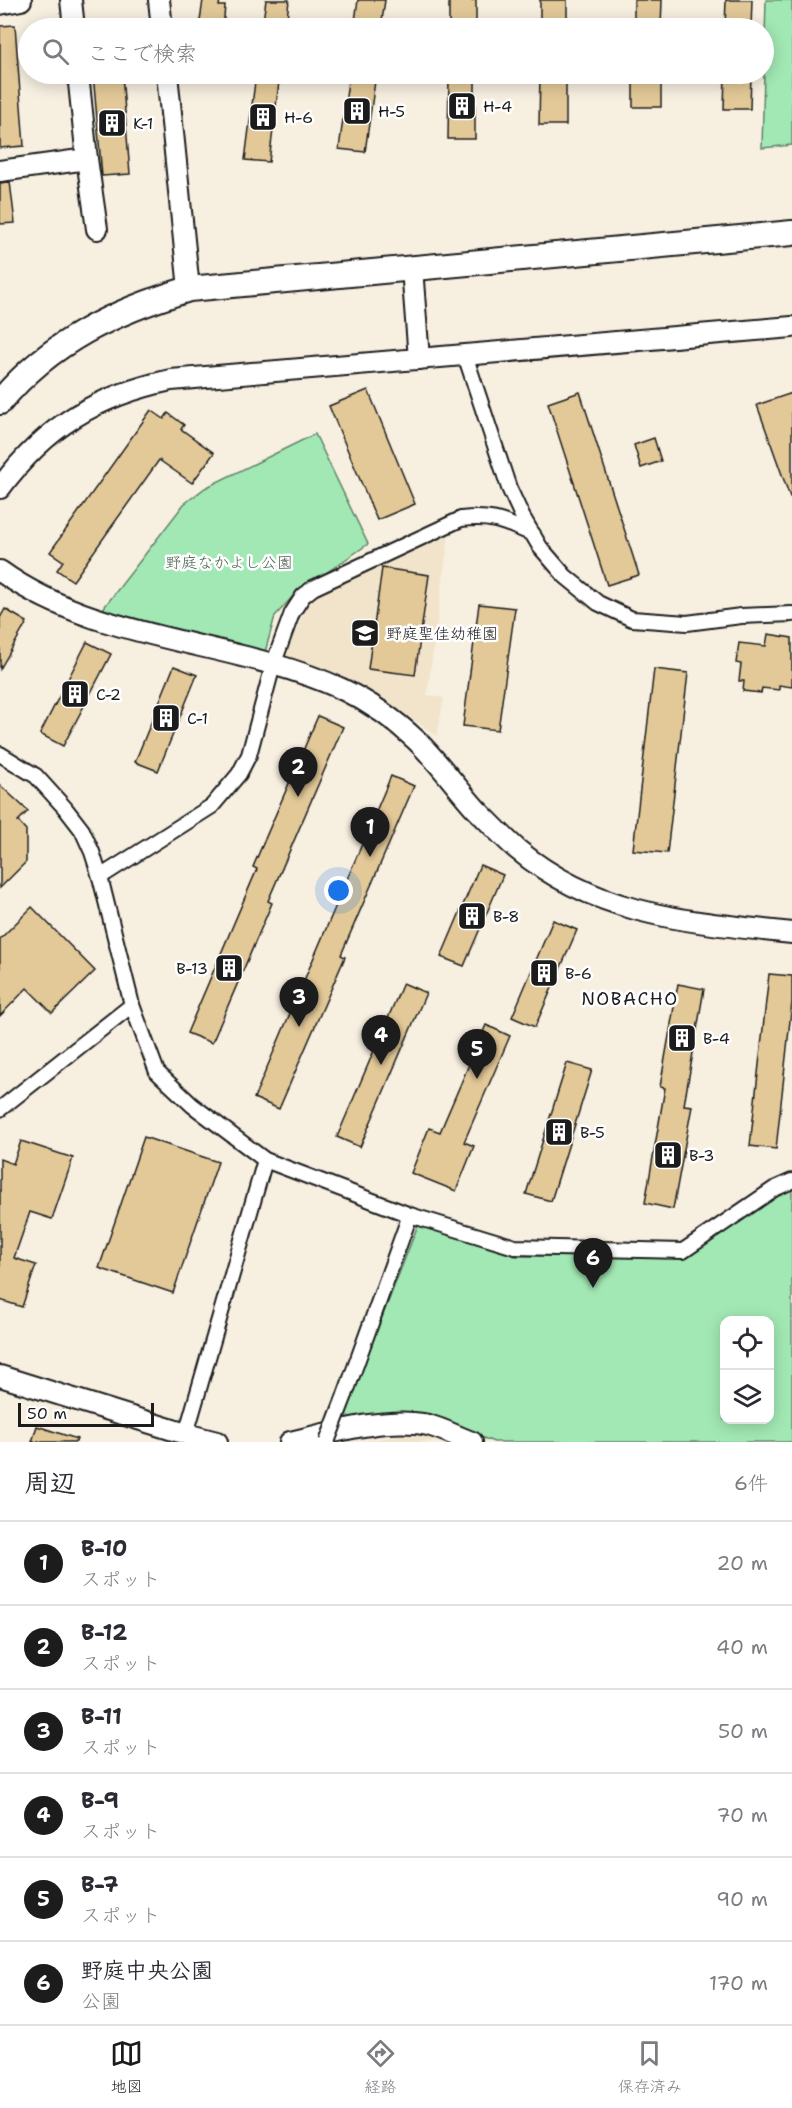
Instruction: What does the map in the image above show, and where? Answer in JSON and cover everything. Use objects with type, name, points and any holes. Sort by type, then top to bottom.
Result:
[{"type":"street","points":[[71,0],[73,18]]},
{"type":"street","points":[[159,0],[161,18]]},
{"type":"street","points":[[79,84],[97,230]]},
{"type":"street","points":[[168,84],[189,289]]},
{"type":"street","points":[[0,171],[87,159]]},
{"type":"street","points":[[0,402],[29,372],[79,334],[130,309],[189,289],[792,233]]},
{"type":"street","points":[[412,268],[419,359]]},
{"type":"street","points":[[0,488],[31,451],[64,422],[105,400],[137,388],[171,380],[792,327]]},
{"type":"street","points":[[465,355],[508,488],[540,547],[564,576],[598,603],[632,619],[687,623],[741,616],[792,614]]},
{"type":"street","points":[[100,877],[213,806],[239,774],[249,755],[273,665],[292,613],[303,596],[313,588],[461,519],[483,517],[505,522],[533,534]]},
{"type":"street","points":[[0,571],[42,597],[102,620],[273,665],[342,689],[387,716],[417,741],[475,807],[519,851],[558,877],[602,900],[654,915],[792,933]]},
{"type":"street","points":[[0,754],[36,776],[82,831],[100,877],[132,1005],[156,1072],[192,1105],[265,1160],[410,1215],[515,1247],[683,1251],[774,1188],[792,1181]]},
{"type":"street","points":[[0,1109],[132,1005]]},
{"type":"street","points":[[186,1434],[265,1160]]},
{"type":"street","points":[[327,1442],[410,1215]]},
{"type":"street","points":[[0,1376],[217,1442]]},
{"type":"street","points":[[290,1442],[352,1428],[402,1423],[428,1425],[472,1442]]},
{"type":"shaded area","name":"野庭聖佳幼稚園","points":[[449,535],[427,695],[444,698],[437,736],[354,681],[285,656],[311,596],[320,589]]},
{"type":"shaded area","points":[[401,1435],[426,1437],[439,1442],[362,1442]]},
{"type":"green space","points":[[766,0],[792,0],[792,145],[762,148],[764,84],[774,84],[774,18],[766,18]]},
{"type":"green space","name":"野庭なかよし公園","points":[[315,434],[368,544],[294,595],[275,616],[265,652],[102,610],[184,504],[205,488]]},
{"type":"green space","points":[[792,1187],[792,1442],[494,1442],[431,1418],[404,1413],[341,1423],[418,1225],[515,1256],[686,1255],[776,1193]]},
{"type":"building","points":[[203,0],[220,0],[219,6],[225,6],[224,18],[200,18]]},
{"type":"building","points":[[266,0],[289,0],[287,18],[263,18]]},
{"type":"building","points":[[358,0],[385,0],[382,18],[355,18]]},
{"type":"building","points":[[449,0],[476,0],[476,18],[449,18]]},
{"type":"building","points":[[540,0],[567,0],[567,18],[540,18]]},
{"type":"building","points":[[634,0],[662,0],[661,18],[634,18]]},
{"type":"building","points":[[726,0],[752,0],[751,18],[725,18]]},
{"type":"building","points":[[15,25],[24,146],[0,148],[0,26]]},
{"type":"building","name":"K-1","points":[[94,84],[123,84],[130,174],[102,176]]},
{"type":"building","name":"H-6","points":[[255,84],[279,84],[269,162],[245,160]]},
{"type":"building","name":"H-5","points":[[348,84],[375,84],[365,152],[339,149]]},
{"type":"building","name":"H-4","points":[[449,84],[475,84],[475,139],[448,139]]},
{"type":"building","points":[[540,84],[566,84],[566,125],[539,125]]},
{"type":"building","points":[[633,84],[661,84],[661,107],[633,107]]},
{"type":"building","points":[[725,84],[751,84],[750,109],[724,109]]},
{"type":"building","points":[[10,182],[15,223],[0,224],[0,183]]},
{"type":"building","points":[[368,390],[415,504],[377,520],[329,406]]},
{"type":"building","points":[[580,392],[639,575],[607,585],[548,403]]},
{"type":"building","points":[[792,393],[792,497],[790,497],[757,405]]},
{"type":"building","points":[[151,410],[164,419],[168,413],[184,425],[181,429],[214,453],[192,483],[159,460],[73,581],[57,570],[63,561],[50,552]]},
{"type":"building","points":[[654,438],[661,461],[641,468],[634,445]]},
{"type":"building","points":[[382,568],[429,575],[415,675],[368,669]]},
{"type":"building","points":[[479,604],[515,608],[498,730],[463,726]]},
{"type":"building","points":[[5,609],[27,622],[0,669],[0,618]]},
{"type":"building","points":[[768,634],[792,638],[792,687],[779,685],[779,690],[762,688],[761,693],[743,691],[744,681],[739,681],[741,664],[736,663],[739,643],[766,646]]},
{"type":"building","name":"C-2","points":[[87,642],[111,654],[63,746],[40,734]]},
{"type":"building","name":"C-1","points":[[174,666],[197,675],[158,771],[135,762]]},
{"type":"building","points":[[654,669],[688,673],[667,853],[633,850]]},
{"type":"building","points":[[318,716],[343,727],[268,901],[272,903],[212,1043],[187,1033],[257,869],[253,867]]},
{"type":"building","points":[[391,776],[414,786],[341,955],[345,957],[279,1109],[254,1098]]},
{"type":"building","points":[[0,785],[28,811],[18,821],[26,830],[26,862],[0,888]]},
{"type":"building","name":"B-8","points":[[480,865],[503,875],[464,966],[441,957]]},
{"type":"building","points":[[32,907],[95,971],[52,1013],[27,988],[0,1016],[0,939]]},
{"type":"building","name":"B-6","points":[[553,920],[577,930],[535,1027],[512,1017]]},
{"type":"building","points":[[769,974],[792,976],[792,1002],[776,1149],[750,1146]]},
{"type":"building","points":[[403,983],[426,993],[360,1147],[337,1137]]},
{"type":"building","points":[[678,984],[704,989],[684,1105],[692,1106],[673,1209],[645,1203],[665,1088],[660,1087]]},
{"type":"building","points":[[486,1025],[510,1036],[464,1142],[474,1146],[456,1191],[411,1173],[429,1128],[440,1132]]},
{"type":"building","name":"B-5","points":[[567,1063],[592,1070],[551,1201],[526,1194]]},
{"type":"building","points":[[144,1137],[218,1162],[173,1293],[99,1268]]},
{"type":"building","points":[[21,1141],[73,1158],[52,1219],[30,1212],[14,1258],[36,1265],[22,1307],[0,1300],[0,1159],[13,1164]]},
{"type":"building","points":[[37,1426],[77,1439],[76,1442],[32,1442]]},
{"type":"place","name":"H-4","points":[[462,106]]},
{"type":"place","name":"H-5","points":[[357,111]]},
{"type":"place","name":"H-6","points":[[263,117]]},
{"type":"place","name":"K-1","points":[[112,123]]},
{"type":"place","name":"野庭聖佳幼稚園","points":[[365,633]]},
{"type":"place","name":"C-2","points":[[75,694]]},
{"type":"place","name":"C-1","points":[[166,718]]},
{"type":"place","name":"B-12","points":[[298,797]]},
{"type":"place","name":"B-10","points":[[370,857]]},
{"type":"place","name":"B-8","points":[[472,916]]},
{"type":"place","name":"B-13","points":[[229,968]]},
{"type":"place","name":"B-6","points":[[544,973]]},
{"type":"place","name":"B-11","points":[[299,1027]]},
{"type":"place","name":"B-4","points":[[682,1038]]},
{"type":"place","name":"B-9","points":[[381,1065]]},
{"type":"place","name":"B-7","points":[[477,1079]]},
{"type":"place","name":"B-5","points":[[559,1132]]},
{"type":"place","name":"B-3","points":[[668,1155]]},
{"type":"place","name":"野庭中央公園","points":[[593,1288]]},
{"type":"district","name":"NOBACHO","points":[[630,999]]}]
